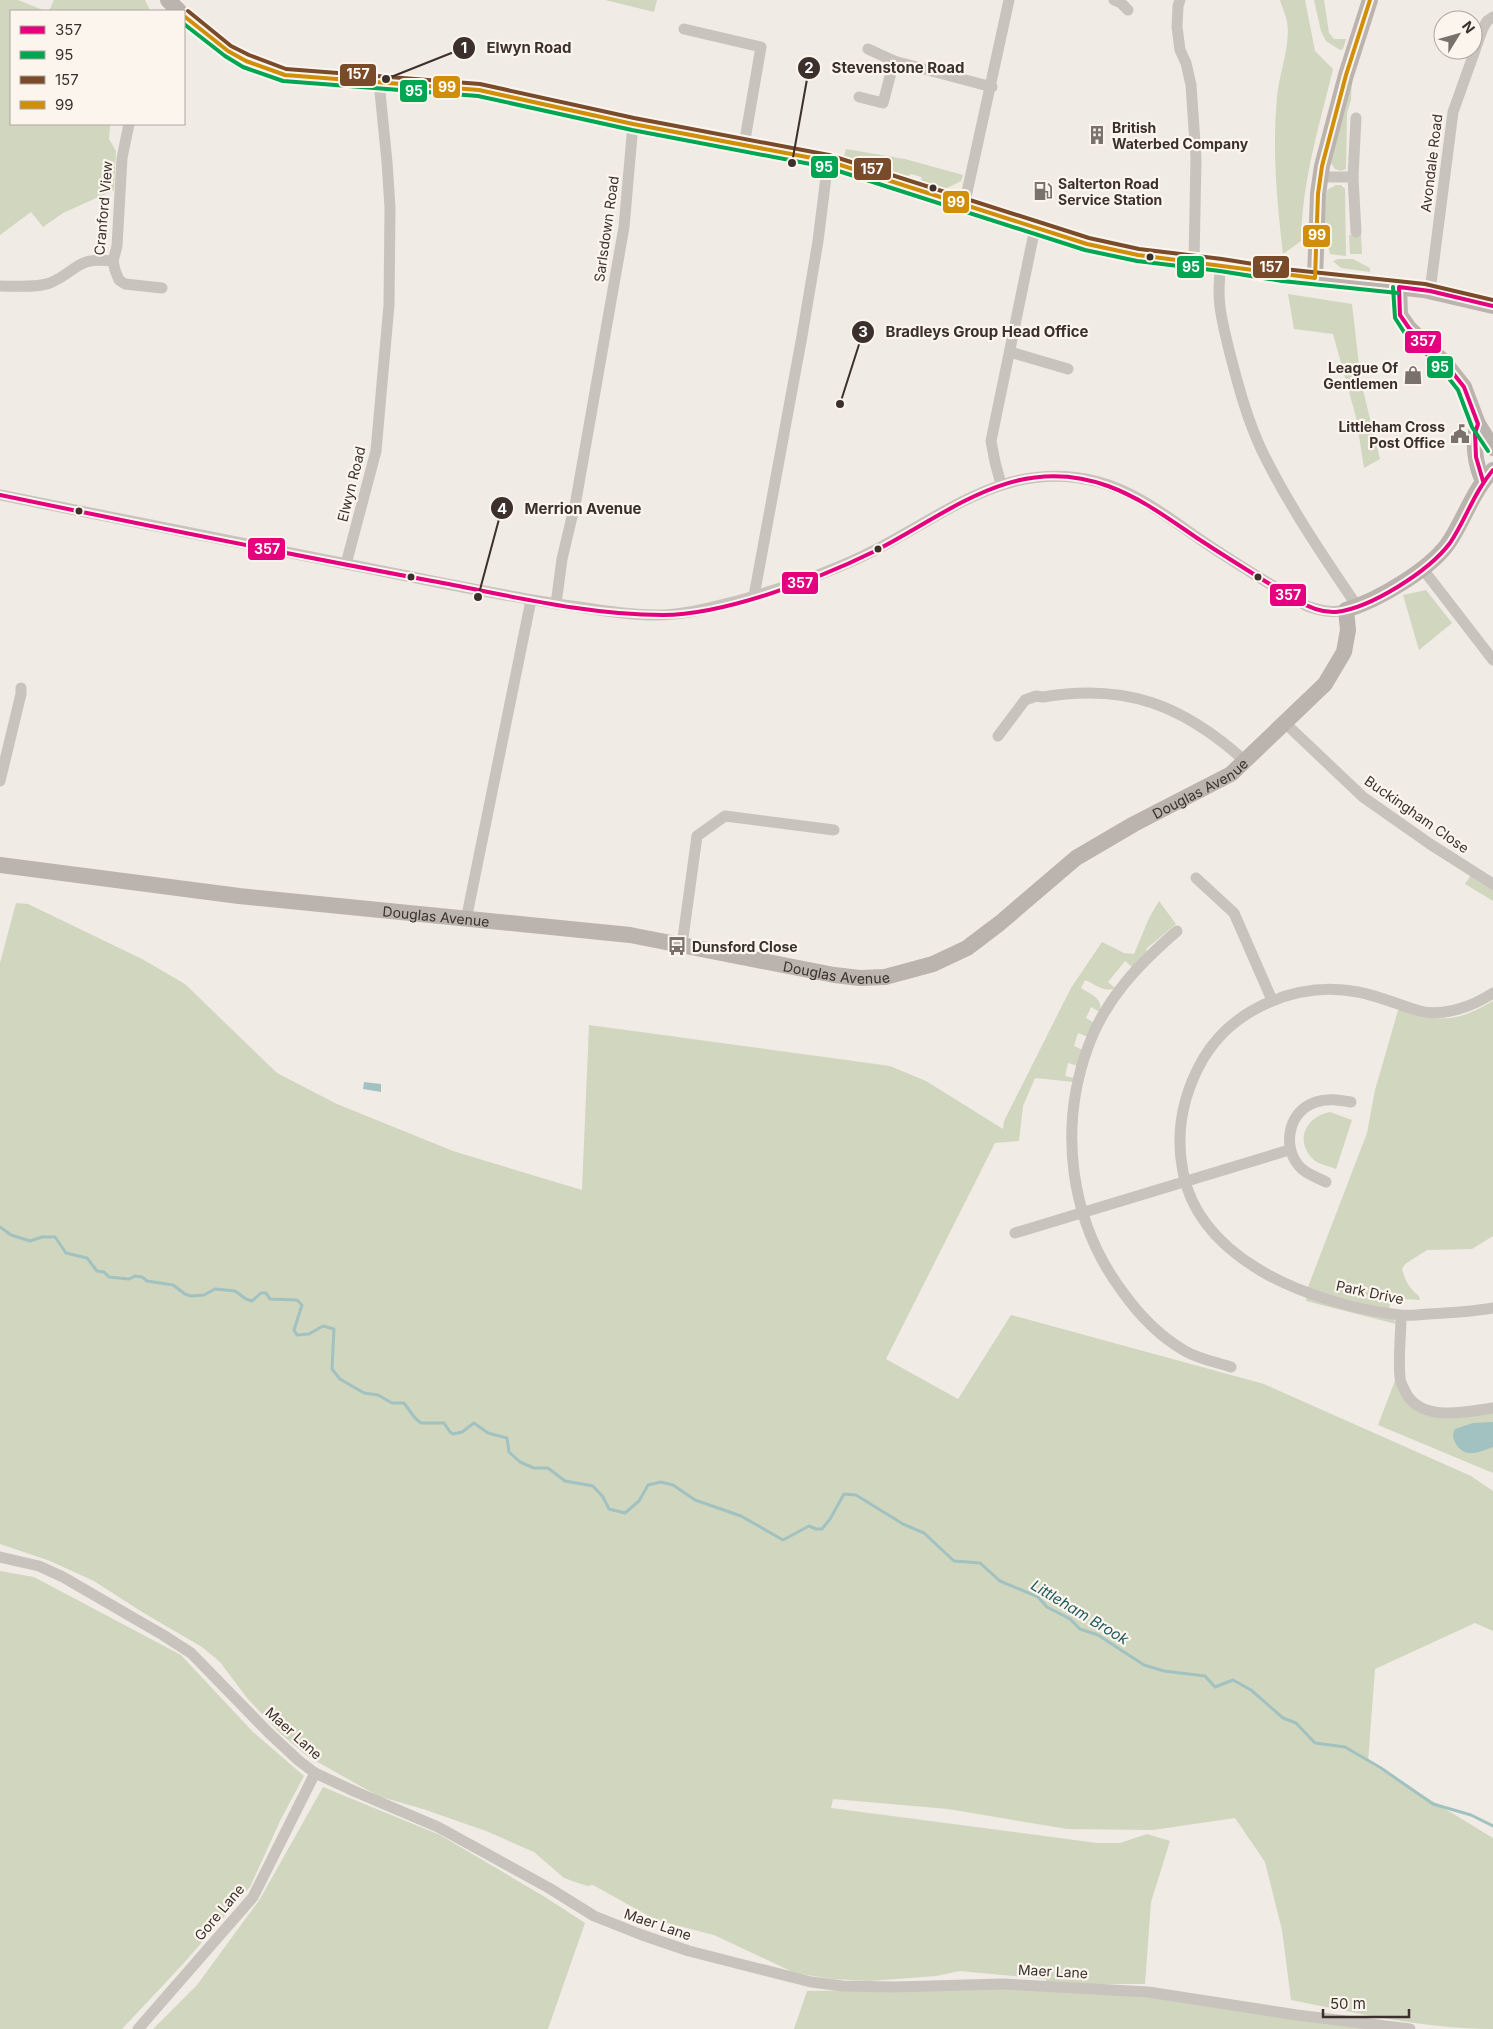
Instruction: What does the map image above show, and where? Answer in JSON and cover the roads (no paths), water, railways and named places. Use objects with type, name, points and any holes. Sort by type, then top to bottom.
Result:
[{"type":"street","points":[[964,206],[992,87],[1009,0]]},
{"type":"street","points":[[1114,0],[1121,3],[1128,10]]},
{"type":"street","points":[[1180,0],[1177,27],[1180,50],[1186,63],[1191,85],[1196,158],[1194,262]]},
{"type":"street","points":[[1315,278],[1318,194],[1321,177],[1346,75],[1370,0]]},
{"type":"street","points":[[185,17],[228,51],[246,61],[285,75],[479,90],[632,124],[828,161],[1087,244],[1138,255],[1430,291],[1493,306]]},
{"type":"street","name":"Avondale Road","points":[[1430,291],[1453,112],[1483,28],[1493,17]]},
{"type":"street","points":[[684,29],[760,46],[744,145]]},
{"type":"street","points":[[868,49],[894,61],[992,87]]},
{"type":"street","points":[[859,97],[883,103],[894,61]]},
{"type":"street","name":"Elwyn Road","points":[[346,564],[376,451],[389,305],[390,208],[379,82]]},
{"type":"street","points":[[1356,118],[1353,177],[1356,232]]},
{"type":"street","name":"Sarlsdown Road","points":[[556,604],[562,559],[577,491],[624,227],[632,124]]},
{"type":"street","name":"Cranford View","points":[[129,125],[122,158],[117,246],[113,262],[119,280],[125,284],[162,288]]},
{"type":"street","points":[[754,596],[815,260],[828,161]]},
{"type":"street","points":[[1321,177],[1353,177]]},
{"type":"street","points":[[1001,484],[991,441],[1035,228]]},
{"type":"street","points":[[0,286],[40,285],[56,280],[78,264],[89,260],[113,262]]},
{"type":"street","points":[[1220,265],[1218,304],[1247,413],[1262,450],[1290,503],[1352,608]]},
{"type":"street","points":[[1399,287],[1400,315],[1408,328],[1445,363],[1464,387],[1478,424],[1493,448]]},
{"type":"street","points":[[1010,352],[1068,369]]},
{"type":"street","points":[[0,495],[531,600],[608,612],[654,615],[690,613],[754,596],[815,576],[865,554],[963,500],[1001,484],[1042,476],[1098,482],[1123,490],[1162,512],[1201,540],[1307,606],[1333,612],[1366,604],[1422,568],[1442,552],[1488,475],[1476,457],[1475,433],[1478,424]]},
{"type":"street","points":[[1422,568],[1493,660]]},
{"type":"street","points":[[466,920],[531,600]]},
{"type":"street","name":"Douglas Avenue","points":[[0,865],[222,894],[630,935],[834,975],[860,978],[885,977],[909,972],[967,948],[1000,923],[1076,858],[1134,824],[1231,774],[1325,684],[1337,667],[1344,652],[1352,608]]},
{"type":"street","points":[[0,781],[21,688]]},
{"type":"street","points":[[998,736],[1025,700],[1036,696],[1043,698],[1089,692],[1136,697],[1167,707],[1213,736],[1245,761]]},
{"type":"street","name":"Buckingham Close","points":[[1285,724],[1362,796],[1430,844],[1493,884]]},
{"type":"street","points":[[682,945],[697,836],[725,816],[834,830]]},
{"type":"street","points":[[1196,878],[1234,913],[1272,1000]]},
{"type":"street","points":[[1177,931],[1134,972],[1111,1000],[1088,1046],[1076,1093],[1072,1127],[1072,1166],[1082,1213],[1100,1256],[1115,1282],[1144,1319],[1160,1334],[1185,1351],[1204,1360],[1231,1366]]},
{"type":"street","points":[[1184,1181],[1180,1131],[1189,1085],[1210,1048],[1223,1033],[1255,1009],[1272,1000],[1303,991],[1332,990],[1357,992],[1396,1002],[1421,1011],[1434,1012],[1469,1006],[1493,993]]},
{"type":"street","points":[[1326,1182],[1301,1168],[1290,1150],[1291,1125],[1306,1107],[1314,1102],[1331,1099],[1350,1102]]},
{"type":"street","points":[[1015,1233],[1290,1150]]},
{"type":"street","name":"Park Drive","points":[[1184,1181],[1202,1216],[1220,1240],[1237,1256],[1270,1276],[1344,1304],[1401,1316],[1472,1312],[1493,1308]]},
{"type":"street","points":[[1401,1316],[1400,1379],[1408,1397],[1425,1410],[1442,1413],[1459,1414],[1493,1408]]},
{"type":"street","name":"Maer Lane","points":[[0,1556],[39,1566],[64,1577],[163,1634],[192,1653],[269,1733],[315,1772],[438,1828],[549,1888],[606,1922],[689,1951],[811,1982],[842,1986],[894,1987],[1003,1984],[1148,1992],[1297,2015],[1410,2029]]},
{"type":"street","name":"Gore Lane","points":[[138,2029],[253,1898],[315,1772]]},
{"type":"water","points":[[364,1082],[381,1084],[381,1092],[363,1089]]},
{"type":"water","points":[[1493,1422],[1493,1447],[1473,1453],[1463,1452],[1459,1449],[1453,1436],[1455,1429],[1473,1423]]},
{"type":"waterway","name":"Littleham Brook","points":[[0,1227],[11,1235],[30,1241],[42,1237],[55,1237],[66,1253],[87,1258],[97,1271],[104,1272],[109,1277],[129,1279],[135,1276],[142,1277],[147,1281],[173,1285],[191,1296],[204,1295],[215,1289],[235,1291],[252,1301],[261,1293],[266,1293],[270,1299],[297,1300],[302,1305],[294,1330],[297,1335],[309,1334],[323,1326],[334,1329],[332,1369],[340,1379],[364,1393],[378,1395],[392,1403],[404,1403],[421,1423],[444,1423],[453,1434],[462,1432],[474,1423],[488,1433],[507,1438],[509,1452],[520,1462],[534,1468],[548,1468],[565,1481],[593,1486],[603,1497],[609,1509],[625,1513],[639,1501],[648,1485],[661,1482],[673,1485],[695,1500],[741,1516],[783,1540],[809,1526],[822,1529],[844,1494],[856,1495],[903,1524],[924,1533],[954,1561],[980,1563],[1000,1581],[1038,1597],[1047,1607],[1070,1619],[1080,1629],[1098,1635],[1144,1665],[1164,1671],[1205,1676],[1215,1687],[1233,1680],[1251,1690],[1283,1718],[1296,1723],[1315,1743],[1345,1747],[1381,1768],[1433,1804],[1471,1815],[1493,1826]]},
{"type":"place","name":"Elwyn Road","points":[[386,79]]},
{"type":"place","name":"British Waterbed Company","points":[[1097,135]]},
{"type":"place","name":"Stevenstone Road","points":[[792,163]]},
{"type":"place","name":"Salterton Road Service Station","points":[[1043,191]]},
{"type":"place","name":"League Of Gentlemen","points":[[1413,375]]},
{"type":"place","name":"Bradleys Group Head Office","points":[[840,404]]},
{"type":"place","name":"Littleham Cross Post Office","points":[[1460,434]]},
{"type":"place","name":"Merrion Avenue","points":[[478,597]]},
{"type":"place","name":"Dunsford Close","points":[[677,946]]}]
